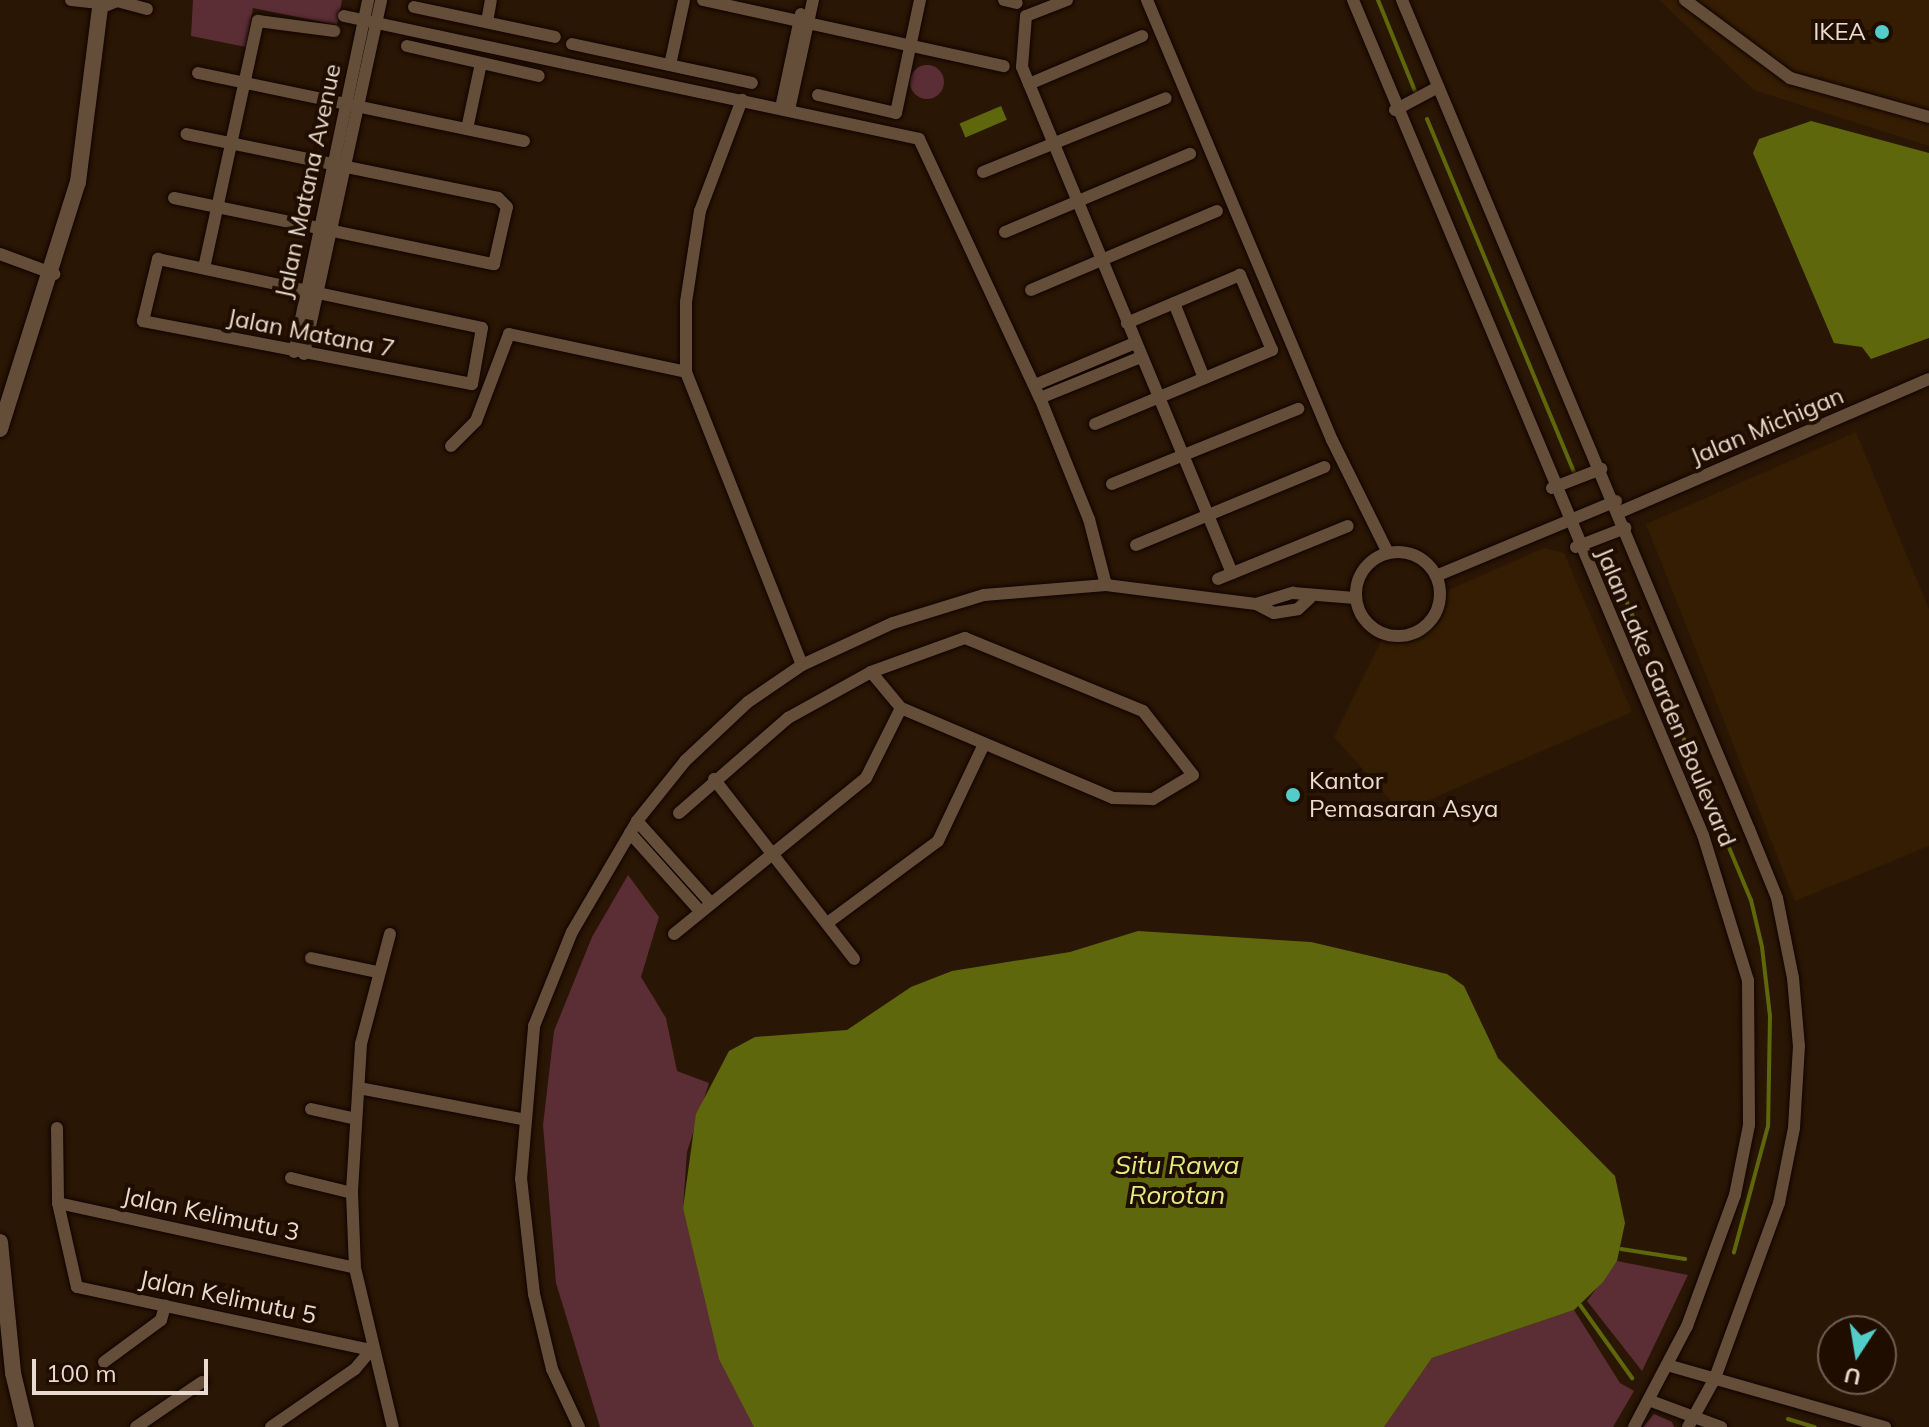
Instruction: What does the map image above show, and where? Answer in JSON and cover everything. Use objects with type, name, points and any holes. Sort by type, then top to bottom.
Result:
[{"type":"street","points":[[71,0],[96,4],[117,1],[147,9]]},
{"type":"street","points":[[368,0],[370,21]]},
{"type":"street","points":[[370,21],[381,0]]},
{"type":"street","points":[[487,22],[491,0]]},
{"type":"street","points":[[670,65],[684,0]]},
{"type":"street","points":[[703,0],[1004,66]]},
{"type":"street","points":[[804,0],[804,22]]},
{"type":"street","points":[[785,109],[804,22],[813,0]]},
{"type":"street","points":[[818,95],[896,113],[920,0]]},
{"type":"street","points":[[1067,0],[1026,16],[1019,47],[1029,84],[1232,573]]},
{"type":"street","points":[[1147,0],[1332,440],[1388,553]]},
{"type":"street","name":"Jalan Lake Garden Boulevard","points":[[1353,0],[1395,110],[1576,547],[1703,835],[1748,980],[1749,1125],[1735,1195],[1667,1365],[1651,1401],[1634,1427]]},
{"type":"street","name":"Jalan Lake Garden Boulevard","points":[[1402,0],[1618,506],[1777,898],[1793,978],[1799,1046],[1794,1128],[1756,1278],[1715,1378],[1690,1423]]},
{"type":"street","points":[[1685,0],[1781,74],[1929,117]]},
{"type":"street","points":[[0,429],[89,120],[96,4]]},
{"type":"street","points":[[414,7],[555,37]]},
{"type":"street","points":[[344,16],[919,139],[1035,385],[1089,519],[1106,585]]},
{"type":"street","points":[[312,291],[204,268],[260,17],[334,31]]},
{"type":"street","name":"Jalan Matana Avenue","points":[[299,353],[370,21]]},
{"type":"street","points":[[1029,84],[1142,36]]},
{"type":"street","points":[[572,44],[752,83]]},
{"type":"street","points":[[407,46],[539,76]]},
{"type":"street","points":[[467,129],[481,63]]},
{"type":"street","points":[[198,73],[524,141]]},
{"type":"street","points":[[1395,110],[1438,87]]},
{"type":"street","points":[[983,172],[1166,98]]},
{"type":"street","points":[[742,100],[700,211],[686,302],[686,372],[802,665]]},
{"type":"street","points":[[174,198],[494,264],[504,201],[186,134]]},
{"type":"street","points":[[1005,232],[1190,154]]},
{"type":"street","points":[[1031,290],[1217,211]]},
{"type":"street","points":[[0,254],[45,271]]},
{"type":"street","name":"Jalan Matana 7","points":[[204,268],[158,259],[143,321],[470,386],[482,328],[312,291]]},
{"type":"street","points":[[1095,424],[1272,350],[1240,275],[1127,323]]},
{"type":"street","points":[[1174,303],[1204,378]]},
{"type":"street","points":[[451,446],[476,421],[509,334],[686,372]]},
{"type":"street","points":[[1035,385],[1135,343]]},
{"type":"street","points":[[1040,398],[1141,357]]},
{"type":"street","name":"Jalan Michigan","points":[[1436,576],[1565,519],[1618,506],[1929,379]]},
{"type":"street","points":[[1112,484],[1298,409]]},
{"type":"street","points":[[1136,545],[1324,467]]},
{"type":"street","points":[[1552,488],[1601,469]]},
{"type":"street","points":[[1218,579],[1348,526]]},
{"type":"street","points":[[1576,547],[1625,528]]},
{"type":"street","points":[[1388,553],[1416,556],[1436,576],[1440,605],[1410,635],[1371,628],[1355,598],[1367,565],[1388,553]]},
{"type":"street","points":[[579,1427],[552,1369],[534,1294],[521,1179],[522,1119],[534,1026],[572,932],[634,827],[685,761],[748,702],[802,665],[893,623],[984,595],[1106,585],[1256,604],[1271,594],[1355,598]]},
{"type":"street","points":[[679,813],[714,779],[788,718],[871,672],[965,638],[1143,711],[1193,775],[1133,803],[901,708],[871,672]]},
{"type":"street","points":[[674,934],[773,850],[866,778],[901,708]]},
{"type":"street","points":[[830,921],[938,841],[984,744]]},
{"type":"street","points":[[714,779],[830,921],[854,959]]},
{"type":"street","points":[[634,827],[705,906]]},
{"type":"street","points":[[390,934],[377,972],[359,1088],[352,1193],[355,1268],[393,1427]]},
{"type":"street","points":[[311,958],[377,972]]},
{"type":"street","points":[[359,1088],[522,1119]]},
{"type":"street","points":[[311,1109],[356,1119]]},
{"type":"street","points":[[57,1128],[58,1203]]},
{"type":"street","points":[[291,1178],[352,1193]]},
{"type":"street","name":"Jalan Kelimutu 3","points":[[58,1203],[355,1268]]},
{"type":"street","name":"Jalan Kelimutu 5","points":[[58,1203],[77,1287],[371,1350],[355,1369],[271,1427]]},
{"type":"street","points":[[0,1242],[13,1373],[26,1427]]},
{"type":"street","points":[[104,1362],[161,1320],[165,1306]]},
{"type":"street","points":[[1667,1365],[1885,1427]]},
{"type":"street","points":[[136,1427],[202,1382]]},
{"type":"street","points":[[1651,1401],[1690,1423],[1721,1427]]},
{"type":"shaded area","points":[[193,0],[342,0],[337,25],[253,8],[246,47],[191,36]]},
{"type":"shaded area","points":[[1659,0],[1929,0],[1929,146],[1754,90]]},
{"type":"shaded area","points":[[927,65],[939,70],[944,82],[939,94],[927,99],[915,94],[910,82],[915,70]]},
{"type":"shaded area","points":[[1856,432],[1929,609],[1929,846],[1795,901],[1646,524]]},
{"type":"shaded area","points":[[1544,548],[1564,553],[1632,712],[1401,812],[1334,737],[1381,641],[1424,633],[1446,591]]},
{"type":"shaded area","points":[[628,875],[659,917],[641,977],[666,1018],[677,1071],[709,1083],[687,1152],[683,1208],[754,1427],[600,1427],[556,1283],[543,1125],[554,1031],[592,937]]},
{"type":"shaded area","points":[[1617,1261],[1688,1275],[1642,1371],[1587,1301]]},
{"type":"shaded area","points":[[1574,1310],[1620,1383],[1634,1391],[1613,1427],[1384,1427],[1432,1358]]},
{"type":"shaded area","points":[[1654,1414],[1672,1422],[1674,1427],[1643,1427]]},
{"type":"water","points":[[1001,106],[1007,120],[965,137],[960,124]]},
{"type":"water","points":[[1811,121],[1929,153],[1929,338],[1871,359],[1862,347],[1834,343],[1753,153],[1759,139]]},
{"type":"water","name":"Situ Rawa Rorotan","points":[[1138,931],[1311,942],[1447,974],[1464,986],[1498,1058],[1615,1176],[1625,1223],[1617,1261],[1603,1282],[1574,1310],[1432,1358],[1384,1427],[754,1427],[719,1359],[683,1208],[696,1114],[729,1051],[755,1037],[847,1030],[911,987],[952,971],[1070,952]]},
{"type":"waterway","points":[[1378,0],[1415,91]]},
{"type":"waterway","points":[[1427,119],[1574,473]]},
{"type":"waterway","points":[[1606,552],[1751,900],[1762,947],[1770,1016],[1768,1126],[1734,1252]]},
{"type":"waterway","points":[[1621,1249],[1685,1259]]},
{"type":"waterway","points":[[1580,1305],[1632,1378]]},
{"type":"waterway","points":[[1788,1419],[1815,1427]]},
{"type":"place","name":"IKEA","points":[[1882,32]]},
{"type":"place","name":"Kantor Pemasaran Asya","points":[[1293,795]]}]
